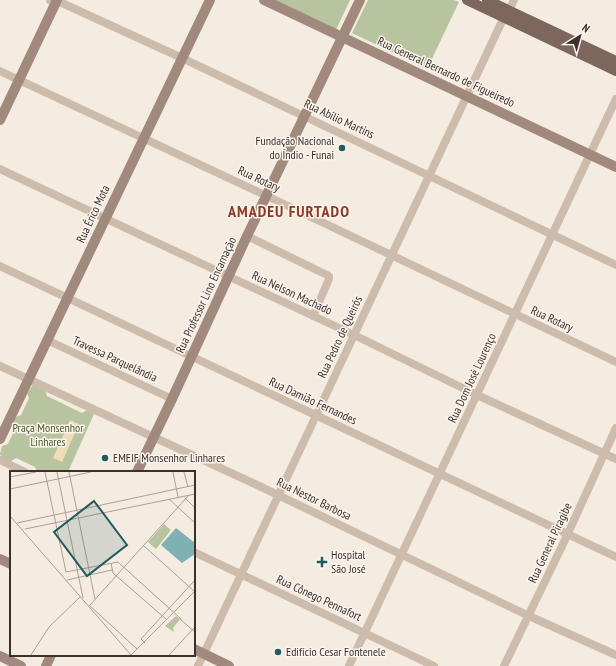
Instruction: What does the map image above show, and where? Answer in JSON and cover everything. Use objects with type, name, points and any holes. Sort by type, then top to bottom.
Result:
[{"type":"main road","points":[[467,0],[506,14],[616,61]]},
{"type":"main road","points":[[487,0],[506,14],[616,71]]},
{"type":"street","name":"Rua Érico Mota","points":[[0,439],[106,218],[143,137],[210,0]]},
{"type":"street","name":"Rua General Bernardo de Figueiredo","points":[[264,0],[616,167]]},
{"type":"street","name":"Rua Professor Lino Encarnação","points":[[138,471],[247,236],[360,0]]},
{"type":"street","name":"Rua Pedro de Queirós","points":[[198,666],[466,96],[514,0]]},
{"type":"street","name":"Rua Abílio Martins","points":[[54,1],[64,4],[182,58],[616,265]]},
{"type":"street","points":[[0,120],[54,1]]},
{"type":"street","name":"Rua Rotary","points":[[0,71],[143,137],[616,362]]},
{"type":"street","name":"Rua Dom José Lourenço","points":[[349,666],[616,99]]},
{"type":"street","name":"Rua Nelson Machado","points":[[0,169],[354,335],[477,395],[616,459]]},
{"type":"street","points":[[247,236],[329,276],[313,316]]},
{"type":"street","name":"Rua Damião Fernandes","points":[[0,266],[616,557]]},
{"type":"street","name":"Travessa Parquelândia","points":[[48,340],[172,399]]},
{"type":"street","name":"Rua Nestor Barbosa","points":[[0,366],[278,495],[529,616],[616,655]]},
{"type":"street","name":"Rua General Piragibe","points":[[504,666],[568,535],[616,428]]},
{"type":"street","points":[[0,460],[23,471]]},
{"type":"street","name":"Rua Cônego Pennafort","points":[[195,552],[434,666]]},
{"type":"street","points":[[0,558],[10,563]]},
{"type":"street","points":[[195,650],[229,666]]},
{"type":"street","points":[[0,656],[21,666]]},
{"type":"street","points":[[46,666],[51,656]]},
{"type":"green space","points":[[274,0],[350,0],[336,30]]},
{"type":"green space","points":[[368,0],[454,0],[459,2],[427,69],[352,33]]},
{"type":"green space","name":"Praça Monsenhor Linhares","points":[[33,385],[45,390],[47,396],[82,413],[87,410],[94,414],[68,471],[37,471],[35,467],[16,458],[10,462],[3,459],[0,454],[2,446],[8,444],[15,429],[12,425],[16,417],[21,415],[29,398],[27,393]]},
{"type":"sand","points":[[70,420],[79,424],[62,462],[53,458]]},
{"type":"place","name":"Fundação Nacional do Índio - Funai","points":[[342,148]]},
{"type":"place","name":"EMEIF Monsenhor Linhares","points":[[105,458]]},
{"type":"place","name":"Hospital São José","points":[[322,562]]},
{"type":"place","name":"Edifício Cesar Fontenele","points":[[278,652]]},
{"type":"district","name":"AMADEU FURTADO","points":[[289,211]]}]
